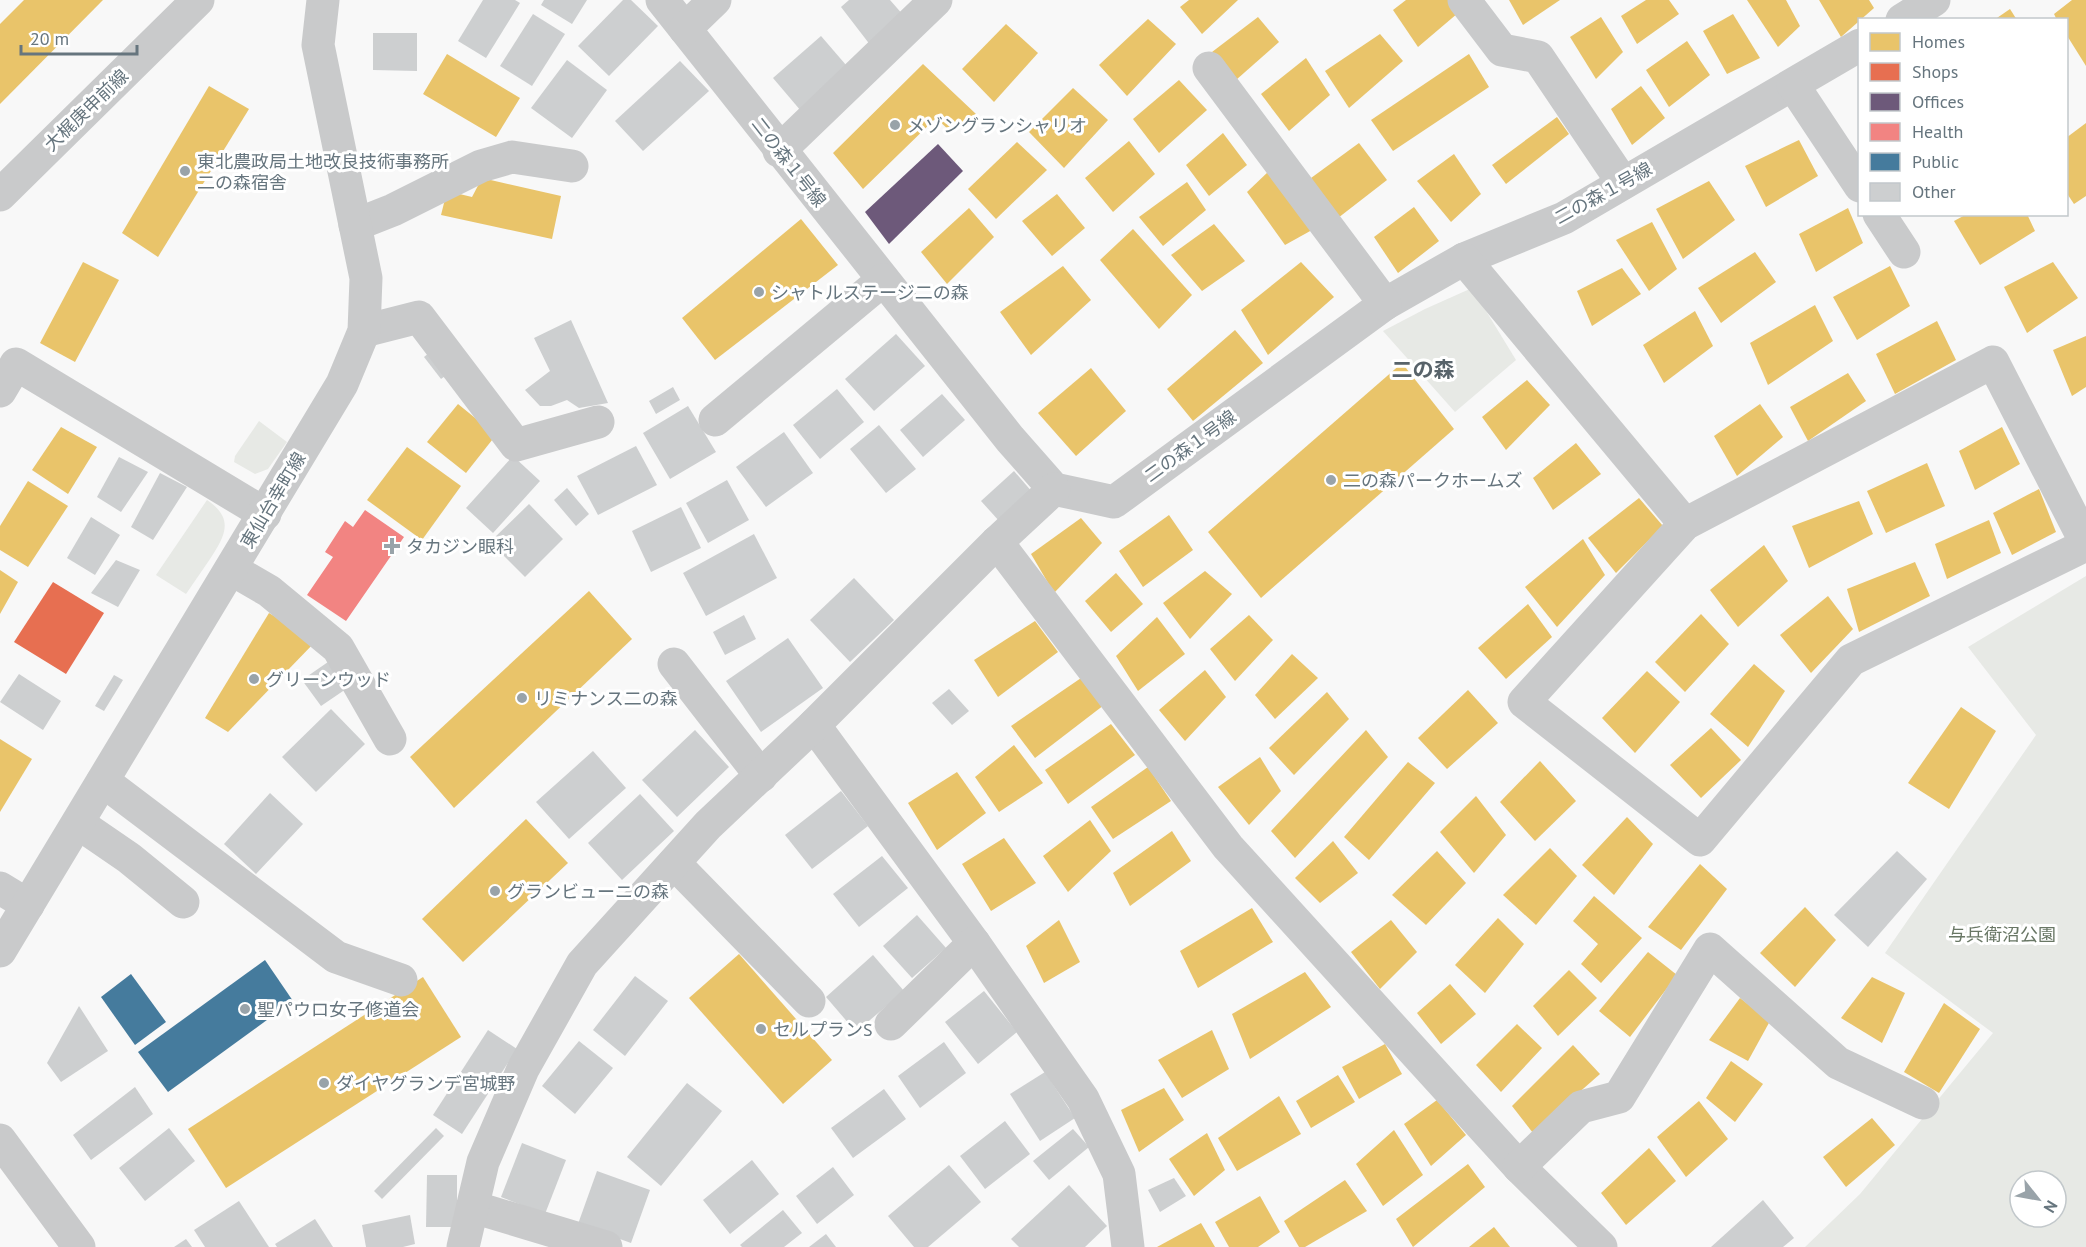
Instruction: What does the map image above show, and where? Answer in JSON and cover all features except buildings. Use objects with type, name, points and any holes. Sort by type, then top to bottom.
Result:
[{"type":"street","name":"大梶庚申前線","points":[[0,195],[198,0]]},
{"type":"street","name":"東仙台幸町線","points":[[0,951],[342,384],[364,331],[366,278],[318,45],[322,0]]},
{"type":"street","name":"二の森１号線","points":[[662,0],[779,151],[1010,439],[1054,489],[1114,502],[1384,304],[1464,259],[1564,218],[1858,46]]},
{"type":"street","points":[[686,29],[715,0]]},
{"type":"street","points":[[779,151],[936,0]]},
{"type":"street","points":[[1464,0],[1502,50],[1538,57],[1623,183]]},
{"type":"street","points":[[1905,18],[1934,0]]},
{"type":"street","points":[[1209,68],[1384,304]]},
{"type":"street","points":[[1793,85],[1858,183]]},
{"type":"street","points":[[355,225],[393,210],[481,166],[512,157],[572,166]]},
{"type":"street","points":[[1880,216],[1904,252]]},
{"type":"street","points":[[1464,259],[1686,524]]},
{"type":"street","points":[[715,420],[883,280]]},
{"type":"street","points":[[364,331],[419,317],[516,445],[598,422]]},
{"type":"street","points":[[1992,362],[2086,544],[1851,660],[1700,840],[1524,702],[1686,524],[1992,362]]},
{"type":"street","points":[[0,391],[16,364],[265,514]]},
{"type":"street","points":[[464,1247],[483,1162],[523,1069],[582,964],[708,825],[814,726],[997,542],[1054,489]]},
{"type":"street","points":[[997,542],[1228,847],[1518,1167],[1600,1247]]},
{"type":"street","points":[[231,569],[269,591],[338,648],[390,739]]},
{"type":"street","points":[[674,664],[761,776]]},
{"type":"street","points":[[814,726],[974,943],[1083,1099],[1119,1174],[1128,1247]]},
{"type":"street","points":[[103,781],[336,957],[401,980]]},
{"type":"street","points":[[78,823],[129,858],[183,902]]},
{"type":"street","points":[[674,863],[809,1001]]},
{"type":"street","points":[[0,888],[28,905]]},
{"type":"street","points":[[891,1024],[974,943]]},
{"type":"street","points":[[1518,1167],[1581,1107],[1619,1096],[1710,949],[1838,1063],[1923,1103]]},
{"type":"street","points":[[0,1140],[79,1247]]},
{"type":"street","points":[[473,1207],[606,1247]]},
{"type":"green space","points":[[1472,288],[1516,360],[1455,412],[1383,331]]},
{"type":"green space","points":[[259,421],[287,442],[268,469],[255,474],[234,462],[235,456]]},
{"type":"green space","points":[[207,500],[221,514],[225,528],[220,543],[186,594],[156,575]]},
{"type":"green space","name":"与兵衛沼公園","points":[[2086,576],[2086,1247],[1805,1247],[1860,1194],[1993,1033],[1885,953],[2036,735],[1968,647]]},
{"type":"place","name":"メゾングランシャリオ","points":[[895,125]]},
{"type":"place","name":"東北農政局土地改良技術事務所 二の森宿舎","points":[[185,171]]},
{"type":"place","name":"シャトルステージ二の森","points":[[759,292]]},
{"type":"place","name":"二の森パークホームズ","points":[[1331,480]]},
{"type":"place","name":"タカジン眼科","points":[[392,546]]},
{"type":"place","name":"グリーンウッド","points":[[254,679]]},
{"type":"place","name":"リミナンス二の森","points":[[522,698]]},
{"type":"place","name":"グランビューニの森","points":[[495,891]]},
{"type":"place","name":"聖パウロ女子修道会","points":[[245,1009]]},
{"type":"place","name":"セルプランS","points":[[761,1029]]},
{"type":"place","name":"ダイヤグランデ宮城野","points":[[324,1083]]},
{"type":"district","name":"二の森","points":[[1423,369]]}]
